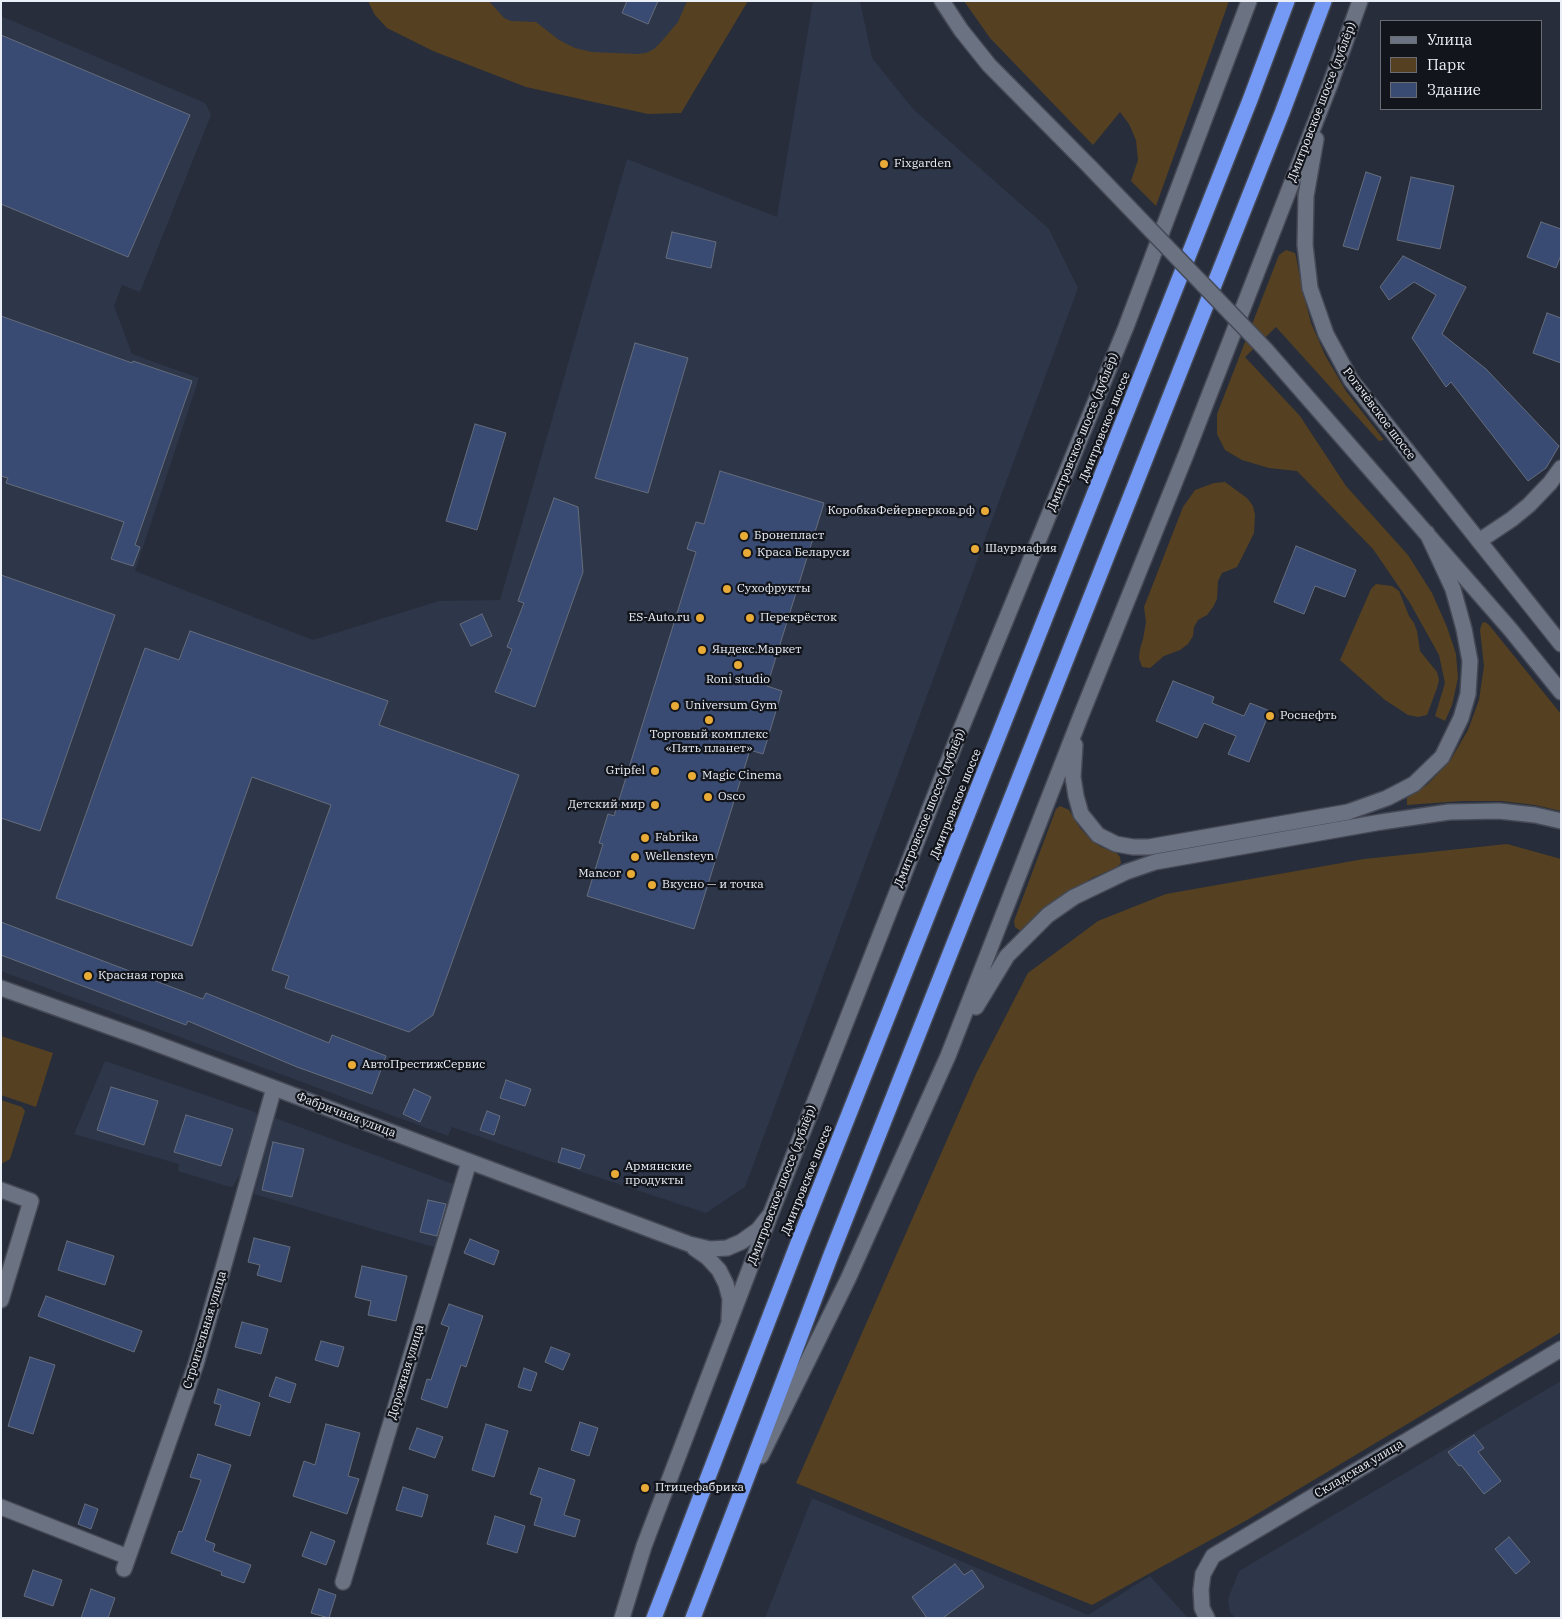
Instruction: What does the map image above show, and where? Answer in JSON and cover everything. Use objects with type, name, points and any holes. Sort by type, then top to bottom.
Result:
[{"type":"highway","name":"Дмитровское шоссе","points":[[654,1618],[798,1243],[1243,119],[1287,1]]},
{"type":"highway","points":[[693,1618],[830,1255],[1282,113],[1324,1]]},
{"type":"main road","points":[[942,1],[961,30],[990,65],[1266,350],[1427,532],[1561,692]]},
{"type":"main road","name":"Дмитровское шоссе (дублёр)","points":[[738,1501],[848,1280],[948,1056],[1080,718],[1187,452],[1331,82],[1360,1]]},
{"type":"main road","name":"Дмитровское шоссе (дублёр)","points":[[622,1618],[644,1546],[771,1213],[959,734],[1126,327],[1248,2]]},
{"type":"main road","name":"Рогачёвское шоссе","points":[[1331,82],[1314,148],[1306,196],[1305,245],[1310,288],[1326,334],[1351,380],[1561,644]]},
{"type":"main road","points":[[1479,541],[1529,505],[1561,468]]},
{"type":"main road","points":[[1080,718],[1073,753],[1073,777],[1081,814],[1098,835],[1116,844],[1149,847],[1348,812],[1387,798],[1414,784],[1442,757],[1461,718],[1468,694],[1470,661],[1464,629],[1453,589],[1427,532]]},
{"type":"main road","points":[[948,1056],[988,984],[1007,956],[1048,915],[1074,897],[1126,872],[1155,862],[1381,822],[1450,812],[1499,811],[1535,815],[1561,821]]},
{"type":"main road","name":"Фабричная улица","points":[[1,988],[144,1039],[689,1244],[710,1249],[727,1248],[741,1242],[758,1230],[771,1213]]},
{"type":"main road","name":"Строительная улица","points":[[1,1507],[126,1563],[196,1364],[274,1088]]},
{"type":"main road","name":"Дорожная улица","points":[[343,1582],[469,1162]]},
{"type":"main road","points":[[1,1190],[31,1201],[1,1300]]},
{"type":"main road","name":"Фабричная улица","points":[[689,1244],[707,1257],[719,1270],[730,1298],[729,1323]]},
{"type":"main road","name":"Складская улица","points":[[1207,1618],[1202,1608],[1201,1590],[1203,1574],[1212,1556],[1561,1349]]},
{"type":"shaded area","points":[[408,1],[722,1],[662,76]]},
{"type":"shaded area","points":[[813,1],[860,1],[872,58],[913,109],[1049,229],[1078,288],[745,1187],[706,1213],[452,1127],[448,1136],[1,971],[1,16],[205,103],[211,115],[140,292],[122,285],[114,306],[132,354],[199,378],[135,571],[313,640],[439,601],[500,600],[627,159],[777,217]]},
{"type":"shaded area","points":[[105,1061],[255,1112],[261,1121],[248,1161],[233,1186],[230,1187],[178,1171],[179,1164],[74,1134]]},
{"type":"shaded area","points":[[275,1118],[456,1185],[437,1248],[254,1194]]},
{"type":"shaded area","points":[[1561,1381],[1561,1618],[1235,1618],[1230,1612],[1228,1599],[1239,1571]]},
{"type":"shaded area","points":[[812,1498],[1088,1615],[1150,1576],[1188,1618],[765,1618]]},
{"type":"green space","points":[[368,1],[489,1],[504,18],[511,21],[536,22],[559,40],[575,48],[592,52],[637,54],[646,53],[654,49],[661,42],[678,22],[687,1],[748,1],[681,113],[648,114],[526,87],[433,51],[387,28],[375,15]]},
{"type":"green space","points":[[964,1],[1229,1],[1156,206],[1131,181],[1138,160],[1136,140],[1129,124],[1120,112],[1093,145],[990,38]]},
{"type":"green space","points":[[1286,250],[1295,253],[1311,323],[1325,355],[1346,391],[1384,440],[1379,441],[1276,327],[1245,357],[1300,416],[1346,486],[1408,555],[1432,593],[1447,627],[1456,654],[1458,678],[1452,705],[1445,721],[1435,716],[1445,683],[1439,655],[1410,603],[1373,549],[1297,471],[1269,468],[1242,460],[1225,450],[1217,434],[1217,414],[1279,255]]},
{"type":"green space","points":[[1225,482],[1247,498],[1253,506],[1255,515],[1254,533],[1237,567],[1222,573],[1218,581],[1217,599],[1207,615],[1198,620],[1194,627],[1193,636],[1188,644],[1180,650],[1164,656],[1150,668],[1142,667],[1139,658],[1146,622],[1144,607],[1183,507],[1195,490],[1214,483]]},
{"type":"green space","points":[[1376,584],[1392,586],[1399,591],[1417,631],[1420,651],[1437,672],[1439,680],[1427,715],[1418,717],[1408,715],[1385,700],[1340,660],[1371,589]]},
{"type":"green space","points":[[1485,622],[1561,714],[1561,811],[1535,805],[1501,801],[1462,801],[1407,805],[1407,798],[1428,784],[1450,761],[1468,730],[1479,700],[1484,666],[1480,630],[1482,623]]},
{"type":"green space","points":[[1060,806],[1069,810],[1080,828],[1089,838],[1101,847],[1116,852],[1120,857],[1121,863],[1116,868],[1094,877],[1067,894],[1023,930],[1019,930],[1015,927],[1014,921],[1056,809]]},
{"type":"green space","points":[[1507,844],[1561,859],[1561,1332],[1247,1520],[1092,1605],[796,1483],[976,1074],[1028,973],[1098,921],[1166,894],[1364,859]]},
{"type":"green space","points":[[1,1036],[53,1053],[36,1107],[1,1095]]},
{"type":"green space","points":[[1,1100],[22,1107],[25,1111],[10,1159],[3,1163],[1,1162]]},
{"type":"building","points":[[627,1],[658,1],[648,24],[622,13]]},
{"type":"building","points":[[1,35],[190,115],[128,257],[1,204]]},
{"type":"building","points":[[1366,172],[1381,177],[1358,250],[1343,246]]},
{"type":"building","points":[[1411,177],[1454,186],[1440,249],[1397,240]]},
{"type":"building","points":[[1541,222],[1561,229],[1561,255],[1556,268],[1527,257]]},
{"type":"building","points":[[672,232],[716,242],[711,268],[666,258]]},
{"type":"building","points":[[1403,256],[1466,287],[1442,334],[1486,369],[1559,446],[1546,468],[1528,481],[1451,382],[1446,387],[1412,338],[1436,295],[1414,282],[1389,300],[1380,287]]},
{"type":"building","points":[[1547,313],[1561,318],[1561,363],[1533,353]]},
{"type":"building","points":[[1,316],[132,363],[133,361],[192,381],[135,545],[140,547],[133,566],[111,559],[124,522],[6,483],[8,478],[1,476]]},
{"type":"building","points":[[635,343],[688,358],[648,493],[595,478]]},
{"type":"building","points":[[475,424],[506,433],[477,530],[446,521]]},
{"type":"building","name":"Торговый комплекс «Пять планет»","points":[[720,471],[824,503],[767,686],[782,691],[763,754],[750,750],[694,929],[587,896],[603,844],[599,843],[608,814],[614,816],[696,552],[687,549],[696,522],[704,524]]},
{"type":"building","points":[[554,498],[578,507],[583,572],[535,707],[495,692],[512,649],[507,647],[524,603],[518,601]]},
{"type":"building","points":[[1296,546],[1356,570],[1345,597],[1315,586],[1304,614],[1274,602]]},
{"type":"building","points":[[1,575],[115,615],[40,831],[1,818]]},
{"type":"building","points":[[482,614],[492,636],[471,646],[460,624]]},
{"type":"building","points":[[190,631],[388,701],[379,725],[519,775],[433,1015],[409,1032],[285,988],[289,976],[272,970],[331,805],[252,777],[192,946],[56,898],[145,648],[179,660]]},
{"type":"building","points":[[1173,681],[1214,697],[1212,703],[1244,716],[1250,703],[1270,711],[1249,762],[1228,754],[1236,736],[1204,723],[1197,738],[1156,721]]},
{"type":"building","points":[[1,922],[203,999],[206,993],[329,1043],[332,1035],[386,1056],[372,1094],[297,1067],[188,1021],[186,1025],[1,955]]},
{"type":"building","points":[[506,1080],[531,1089],[525,1106],[500,1098]]},
{"type":"building","points":[[111,1087],[158,1101],[144,1145],[97,1130]]},
{"type":"building","points":[[414,1089],[431,1097],[420,1122],[403,1114]]},
{"type":"building","points":[[487,1111],[500,1116],[494,1135],[480,1130]]},
{"type":"building","points":[[186,1115],[233,1129],[221,1166],[174,1152]]},
{"type":"building","points":[[273,1142],[304,1149],[292,1197],[262,1190]]},
{"type":"building","points":[[562,1148],[585,1155],[580,1169],[558,1162]]},
{"type":"building","points":[[428,1200],[446,1204],[437,1236],[420,1232]]},
{"type":"building","points":[[254,1238],[290,1247],[281,1282],[257,1275],[260,1265],[248,1262]]},
{"type":"building","points":[[470,1239],[499,1251],[494,1265],[464,1253]]},
{"type":"building","points":[[67,1241],[114,1256],[105,1285],[58,1270]]},
{"type":"building","points":[[362,1266],[407,1276],[396,1321],[368,1315],[371,1301],[355,1297]]},
{"type":"building","points":[[46,1296],[142,1331],[134,1352],[38,1316]]},
{"type":"building","points":[[449,1304],[483,1316],[466,1367],[461,1365],[447,1408],[421,1399],[427,1379],[431,1380],[449,1327],[441,1324]]},
{"type":"building","points":[[242,1322],[268,1329],[261,1354],[235,1347]]},
{"type":"building","points":[[321,1341],[344,1347],[338,1367],[315,1360]]},
{"type":"building","points":[[551,1347],[570,1354],[563,1370],[545,1362]]},
{"type":"building","points":[[30,1357],[55,1365],[33,1434],[8,1426]]},
{"type":"building","points":[[524,1368],[537,1373],[531,1391],[518,1387]]},
{"type":"building","points":[[276,1377],[296,1384],[290,1403],[269,1396]]},
{"type":"building","points":[[218,1389],[260,1403],[250,1436],[215,1425],[221,1405],[214,1403]]},
{"type":"building","points":[[580,1422],[598,1428],[589,1456],[571,1450]]},
{"type":"building","points":[[326,1424],[360,1433],[348,1476],[359,1479],[347,1514],[293,1496],[304,1461],[315,1465]]},
{"type":"building","points":[[486,1424],[508,1431],[494,1477],[472,1470]]},
{"type":"building","points":[[417,1428],[443,1437],[435,1458],[409,1449]]},
{"type":"building","points":[[1474,1435],[1484,1448],[1478,1452],[1501,1481],[1484,1494],[1448,1452]]},
{"type":"building","points":[[198,1454],[231,1465],[205,1540],[215,1544],[213,1551],[251,1565],[244,1583],[221,1575],[222,1572],[171,1553],[179,1531],[182,1532],[201,1480],[190,1477]]},
{"type":"building","points":[[539,1468],[575,1480],[564,1515],[580,1520],[575,1537],[534,1525],[542,1498],[530,1494]]},
{"type":"building","points":[[403,1487],[428,1495],[422,1517],[396,1510]]},
{"type":"building","points":[[85,1504],[98,1509],[91,1529],[78,1524]]},
{"type":"building","points":[[495,1516],[525,1526],[517,1553],[487,1544]]},
{"type":"building","points":[[311,1532],[335,1541],[326,1565],[302,1556]]},
{"type":"building","points":[[1509,1537],[1530,1562],[1516,1574],[1495,1549]]},
{"type":"building","points":[[955,1564],[964,1575],[972,1570],[984,1587],[943,1618],[927,1618],[912,1597]]},
{"type":"building","points":[[33,1570],[62,1580],[53,1606],[24,1596]]},
{"type":"building","points":[[91,1589],[115,1598],[108,1618],[81,1618]]},
{"type":"building","points":[[319,1589],[336,1595],[329,1618],[311,1613]]},
{"type":"place","name":"Fixgarden","points":[[884,164]]},
{"type":"place","name":"КоробкаФейерверков.рф","points":[[985,511]]},
{"type":"place","name":"Бронепласт","points":[[744,536]]},
{"type":"place","name":"Шаурмафия","points":[[975,549]]},
{"type":"place","name":"Краса Беларуси","points":[[747,553]]},
{"type":"place","name":"Сухофрукты","points":[[727,589]]},
{"type":"place","name":"ES-Auto.ru","points":[[700,618]]},
{"type":"place","name":"Перекрёсток","points":[[750,618]]},
{"type":"place","name":"Яндекс.Маркет","points":[[702,650]]},
{"type":"place","name":"Roni studio","points":[[738,665]]},
{"type":"place","name":"Universum Gym","points":[[675,706]]},
{"type":"place","name":"Роснефть","points":[[1270,716]]},
{"type":"place","name":"Торговый комплекс «Пять планет»","points":[[709,720]]},
{"type":"place","name":"Gripfel","points":[[655,771]]},
{"type":"place","name":"Magic Cinema","points":[[692,776]]},
{"type":"place","name":"Osco","points":[[708,797]]},
{"type":"place","name":"Детский мир","points":[[655,805]]},
{"type":"place","name":"Fabrika","points":[[645,838]]},
{"type":"place","name":"Wellensteyn","points":[[635,857]]},
{"type":"place","name":"Mancor","points":[[631,874]]},
{"type":"place","name":"Вкусно — и точка","points":[[652,885]]},
{"type":"place","name":"Красная горка","points":[[88,976]]},
{"type":"place","name":"АвтоПрестижСервис","points":[[352,1065]]},
{"type":"place","name":"Армянские продукты","points":[[615,1174]]},
{"type":"place","name":"Птицефабрика","points":[[645,1488]]}]
